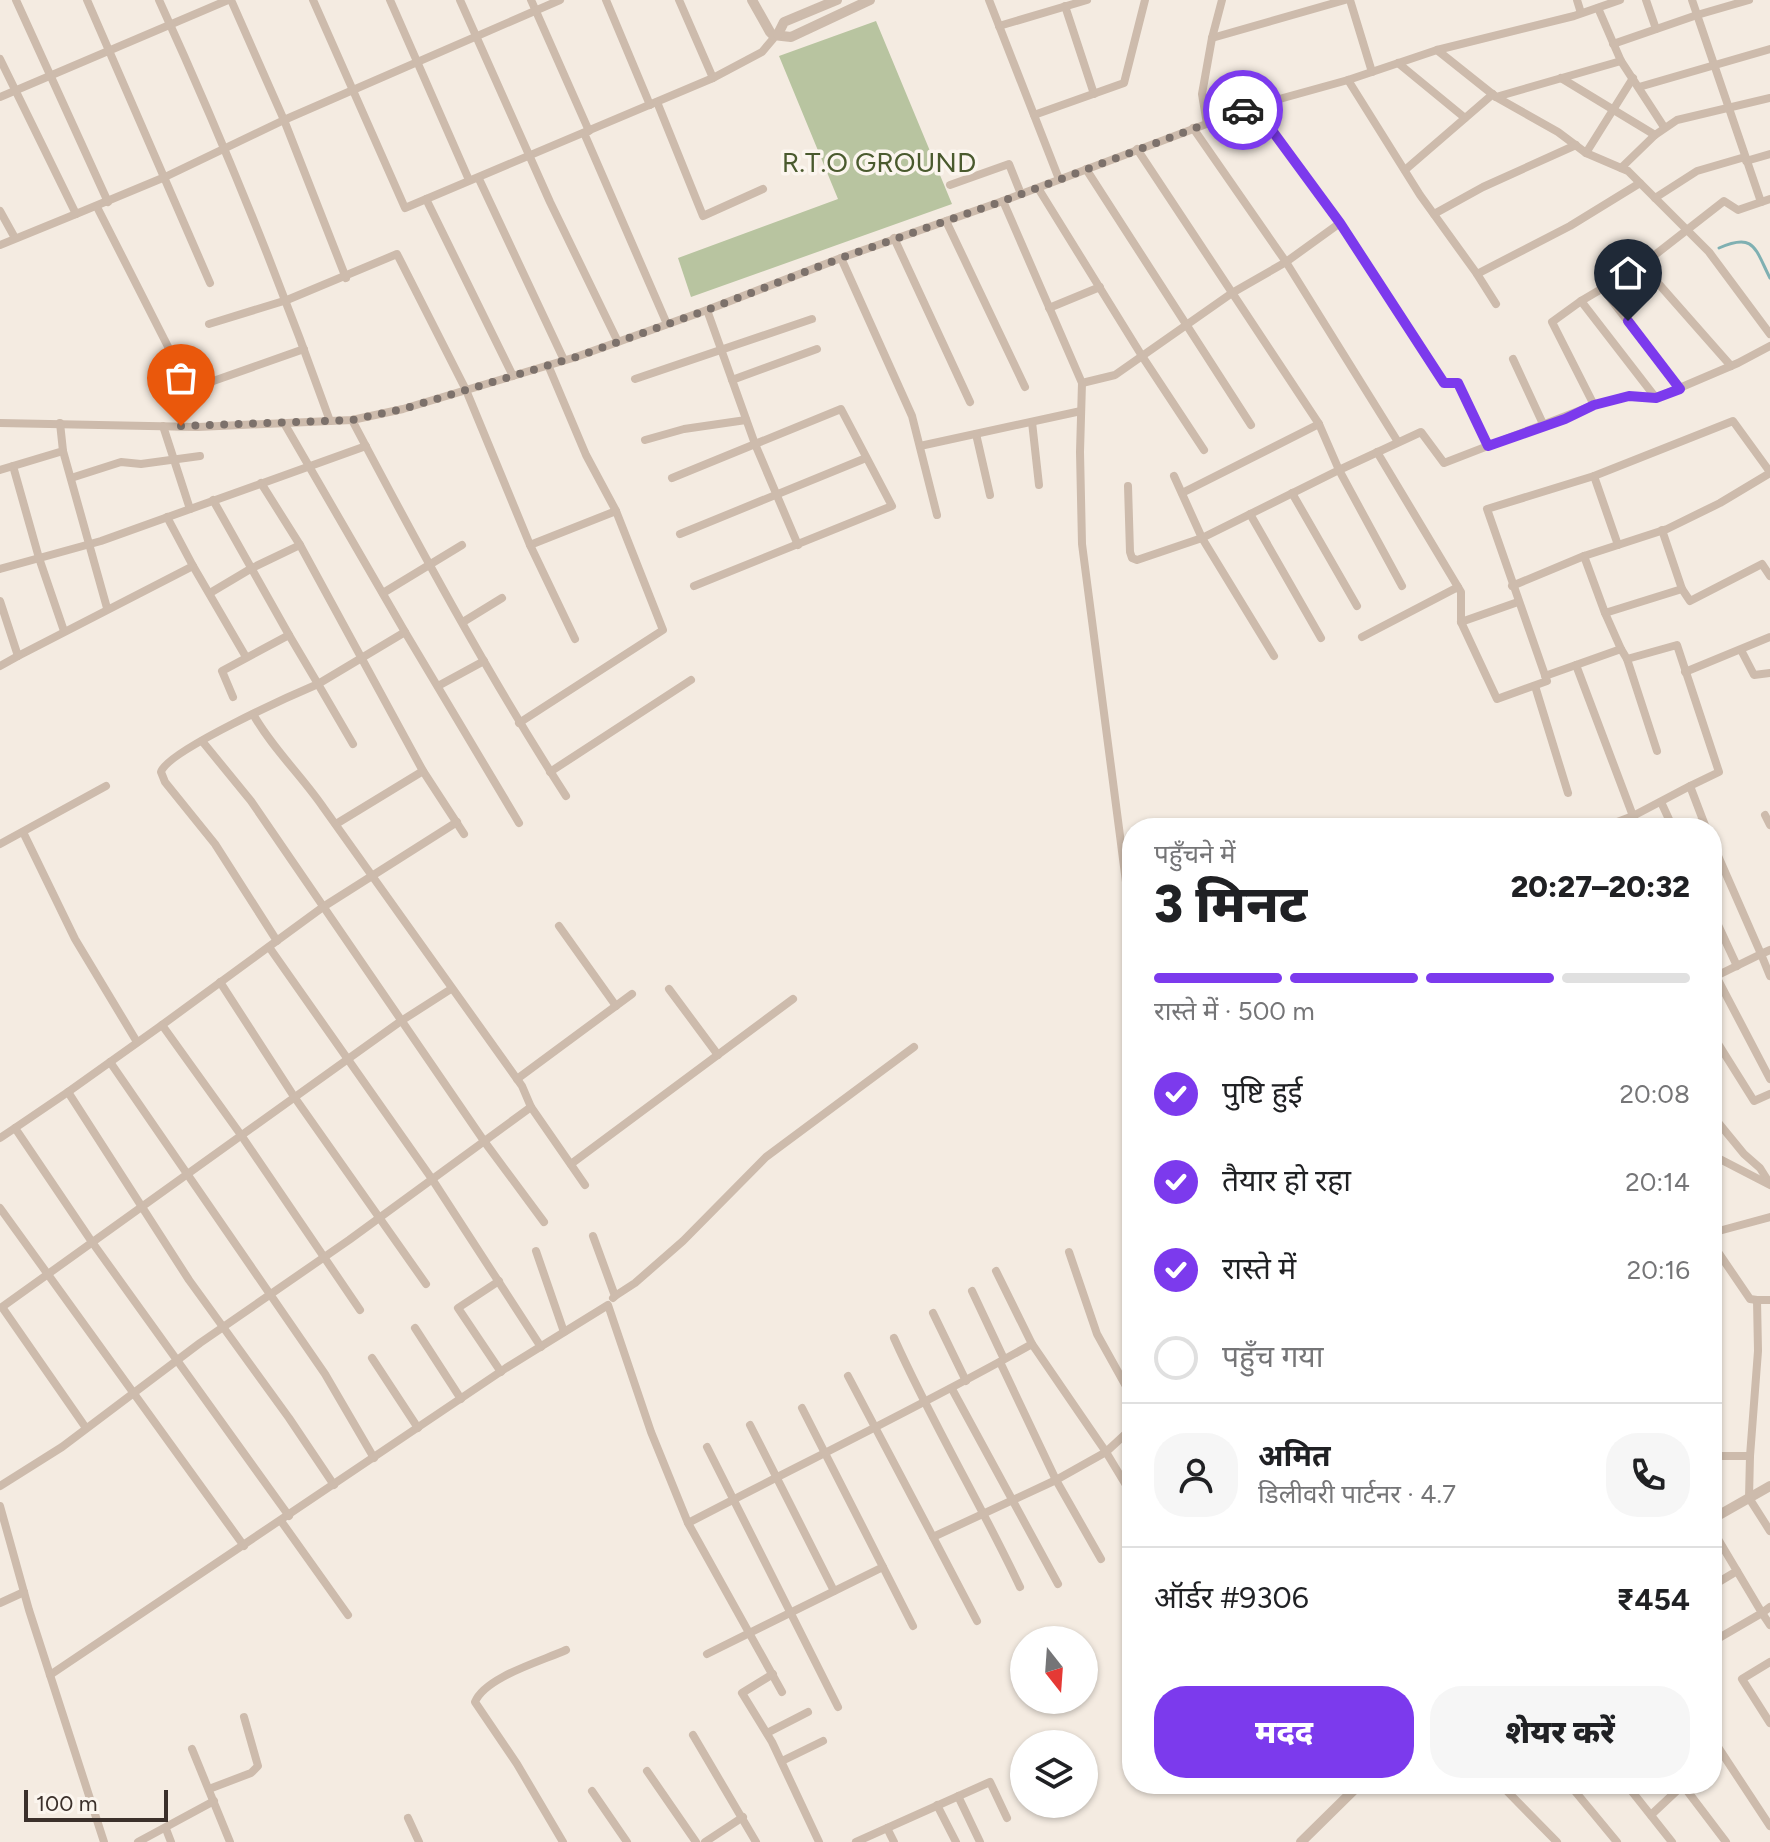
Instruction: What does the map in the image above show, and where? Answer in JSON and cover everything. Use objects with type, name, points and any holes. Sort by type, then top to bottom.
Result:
[{"type":"street","points":[[16,0],[108,202]]},
{"type":"street","points":[[87,0],[210,283]]},
{"type":"street","points":[[159,0],[287,300],[330,421]]},
{"type":"street","points":[[0,97],[229,0],[284,120],[346,278]]},
{"type":"street","points":[[313,0],[405,208],[713,78],[762,52],[784,22],[837,0]]},
{"type":"street","points":[[390,0],[469,180]]},
{"type":"street","points":[[460,0],[618,342]]},
{"type":"street","points":[[531,0],[667,324]]},
{"type":"street","points":[[0,245],[97,207],[284,120],[560,0]]},
{"type":"street","points":[[606,0],[703,216],[763,189]]},
{"type":"street","points":[[679,0],[713,78]]},
{"type":"street","points":[[752,0],[776,34],[791,37],[870,0]]},
{"type":"street","points":[[989,0],[1059,179]]},
{"type":"street","points":[[999,26],[1087,0]]},
{"type":"street","points":[[1034,115],[1124,83],[1145,0]]},
{"type":"street","points":[[1207,124],[1202,94],[1222,0]]},
{"type":"street","points":[[1306,0],[1309,10]]},
{"type":"street","points":[[1212,38],[1348,0],[1372,72]]},
{"type":"street","points":[[1577,0],[1581,13]]},
{"type":"street","points":[[0,423],[163,426],[284,423],[352,420],[403,409],[618,342],[1254,106],[1348,80],[1437,50],[1620,0]]},
{"type":"street","points":[[1646,0],[1656,29]]},
{"type":"street","points":[[1594,405],[1552,322],[1642,265],[1724,201],[1738,210],[1766,201],[1746,159],[1692,0]]},
{"type":"street","points":[[1613,44],[1749,0]]},
{"type":"street","points":[[1065,6],[1094,94]]},
{"type":"street","points":[[1598,8],[1621,61],[1664,127]]},
{"type":"street","points":[[1639,87],[1770,49]]},
{"type":"street","points":[[1437,50],[1494,95],[1558,132],[1586,153],[1621,168],[1640,183],[1689,230],[1735,284],[1770,334]]},
{"type":"street","points":[[0,59],[76,214]]},
{"type":"street","points":[[1405,170],[1494,95],[1621,61]]},
{"type":"street","points":[[1398,63],[1465,118]]},
{"type":"street","points":[[1561,78],[1655,135]]},
{"type":"street","points":[[1586,153],[1633,78]]},
{"type":"street","points":[[1348,80],[1496,304]]},
{"type":"street","points":[[1621,168],[1664,127],[1677,120],[1770,98]]},
{"type":"street","points":[[1254,106],[1340,223],[1444,383],[1458,383],[1488,446]]},
{"type":"street","points":[[1193,128],[1286,262],[1398,442]]},
{"type":"street","points":[[1434,214],[1483,187],[1576,145]]},
{"type":"street","points":[[1137,149],[1319,424],[1339,470],[1402,586]]},
{"type":"street","points":[[1655,198],[1697,171],[1770,154]]},
{"type":"street","points":[[950,185],[1009,164],[1021,194]]},
{"type":"street","points":[[1086,169],[1251,425]]},
{"type":"street","points":[[479,179],[564,360]]},
{"type":"street","points":[[1477,274],[1570,226],[1640,183]]},
{"type":"street","points":[[1038,188],[1204,450]]},
{"type":"street","points":[[426,199],[513,376]]},
{"type":"street","points":[[1003,201],[1082,383],[1082,544],[1122,851]]},
{"type":"street","points":[[97,207],[187,384],[199,386],[304,349]]},
{"type":"street","points":[[0,211],[15,238]]},
{"type":"street","points":[[946,221],[1025,387]]},
{"type":"street","points":[[1082,383],[1115,375],[1232,293],[1286,262],[1340,223]]},
{"type":"street","points":[[894,238],[970,402]]},
{"type":"street","points":[[209,324],[287,300],[346,278],[397,254],[466,390],[530,545],[575,639]]},
{"type":"street","points":[[841,258],[912,416],[937,515]]},
{"type":"street","points":[[1642,265],[1731,366]]},
{"type":"street","points":[[1049,308],[1100,287]]},
{"type":"street","points":[[1603,289],[1680,389]]},
{"type":"street","points":[[1581,301],[1656,398]]},
{"type":"street","points":[[707,310],[755,444],[798,545]]},
{"type":"street","points":[[635,379],[812,319]]},
{"type":"street","points":[[1128,486],[1130,552],[1134,560],[1169,552],[1202,538],[1421,432],[1444,463],[1594,405],[1629,396],[1656,398],[1770,346]]},
{"type":"street","points":[[732,380],[817,349]]},
{"type":"street","points":[[1513,359],[1544,426]]},
{"type":"street","points":[[519,723],[663,630],[616,511],[586,455],[548,365]]},
{"type":"street","points":[[672,478],[841,409],[892,506],[694,586]]},
{"type":"street","points":[[920,446],[1081,411]]},
{"type":"street","points":[[352,420],[519,723],[566,796]]},
{"type":"street","points":[[645,440],[684,429],[746,420]]},
{"type":"street","points":[[1377,452],[1461,592],[1461,622],[1497,699],[1547,681],[1512,586],[1487,509],[1594,476],[1733,421],[1770,473],[1720,503],[1662,530],[1584,556],[1512,586]]},
{"type":"street","points":[[1032,422],[1039,485]]},
{"type":"street","points":[[60,423],[63,451],[107,608]]},
{"type":"street","points":[[284,423],[519,823]]},
{"type":"street","points":[[1182,493],[1319,424]]},
{"type":"street","points":[[163,426],[190,509]]},
{"type":"street","points":[[976,434],[990,495]]},
{"type":"street","points":[[0,569],[89,544],[366,446]]},
{"type":"street","points":[[0,470],[63,451]]},
{"type":"street","points":[[71,478],[121,462],[141,464],[200,456]]},
{"type":"street","points":[[680,534],[866,458]]},
{"type":"street","points":[[13,466],[64,631]]},
{"type":"street","points":[[1174,476],[1202,538],[1274,656]]},
{"type":"street","points":[[1594,476],[1618,545]]},
{"type":"street","points":[[261,483],[300,545],[423,771],[464,834]]},
{"type":"street","points":[[1292,493],[1357,606]]},
{"type":"street","points":[[213,500],[353,744]]},
{"type":"street","points":[[530,545],[616,511]]},
{"type":"street","points":[[1250,514],[1321,638]]},
{"type":"street","points":[[167,517],[246,657]]},
{"type":"street","points":[[1662,530],[1682,589],[1690,601],[1770,557]]},
{"type":"street","points":[[210,593],[300,545]]},
{"type":"street","points":[[383,593],[462,545]]},
{"type":"street","points":[[1584,556],[1605,613],[1627,659],[1657,751]]},
{"type":"street","points":[[1762,564],[1770,576]]},
{"type":"street","points":[[0,666],[193,566]]},
{"type":"street","points":[[1362,637],[1458,587]]},
{"type":"street","points":[[1605,613],[1682,589]]},
{"type":"street","points":[[463,622],[502,598]]},
{"type":"street","points":[[0,601],[18,656]]},
{"type":"street","points":[[1461,622],[1518,602]]},
{"type":"street","points":[[405,632],[318,684],[253,714],[167,762],[162,767],[162,778],[215,844],[273,944],[348,1060],[432,1179],[541,1347]]},
{"type":"street","points":[[233,697],[222,671],[289,635]]},
{"type":"street","points":[[1685,672],[1770,637]]},
{"type":"street","points":[[1627,659],[1677,645],[1719,772],[1629,818]]},
{"type":"street","points":[[1545,676],[1621,649]]},
{"type":"street","points":[[1741,650],[1754,675],[1770,673]]},
{"type":"street","points":[[438,686],[484,661]]},
{"type":"street","points":[[1576,665],[1633,816]]},
{"type":"street","points":[[550,772],[691,680]]},
{"type":"street","points":[[1535,686],[1568,793]]},
{"type":"street","points":[[253,714],[303,778],[517,1079],[531,1107],[585,1185]]},
{"type":"street","points":[[202,741],[251,801],[484,1141],[544,1222]]},
{"type":"street","points":[[336,824],[423,771]]},
{"type":"street","points":[[0,844],[106,786]]},
{"type":"street","points":[[1690,786],[1702,818]]},
{"type":"street","points":[[1661,802],[1668,818]]},
{"type":"street","points":[[1765,815],[1770,825]]},
{"type":"street","points":[[0,1138],[323,907],[457,822]]},
{"type":"street","points":[[23,832],[75,939],[137,1042]]},
{"type":"street","points":[[1722,865],[1770,976]]},
{"type":"street","points":[[559,926],[616,1006]]},
{"type":"street","points":[[1722,934],[1737,966]]},
{"type":"street","points":[[1722,973],[1770,950]]},
{"type":"street","points":[[220,982],[295,1098],[426,1284]]},
{"type":"street","points":[[86,1428],[2,1307],[401,1021],[451,989]]},
{"type":"street","points":[[669,989],[718,1055]]},
{"type":"street","points":[[1722,992],[1770,1079]]},
{"type":"street","points":[[517,1079],[632,994]]},
{"type":"street","points":[[571,1164],[793,999]]},
{"type":"street","points":[[162,1025],[360,1310]]},
{"type":"street","points":[[50,1675],[501,1372],[608,1305],[683,1241],[766,1157],[914,1047]]},
{"type":"street","points":[[1722,1050],[1754,1101],[1770,1094]]},
{"type":"street","points":[[110,1062],[325,1374],[374,1458]]},
{"type":"street","points":[[68,1092],[222,1328],[334,1485]]},
{"type":"street","points":[[0,1486],[86,1428],[531,1107]]},
{"type":"street","points":[[1722,1127],[1760,1168],[1770,1185]]},
{"type":"street","points":[[15,1128],[92,1242],[289,1516]]},
{"type":"street","points":[[1722,1160],[1770,1185]]},
{"type":"street","points":[[0,1208],[244,1546]]},
{"type":"street","points":[[1722,1226],[1770,1217]]},
{"type":"street","points":[[593,1236],[615,1296]]},
{"type":"street","points":[[536,1251],[564,1332]]},
{"type":"street","points":[[1069,1252],[1097,1334],[1122,1379]]},
{"type":"street","points":[[1722,1262],[1750,1299],[1770,1300]]},
{"type":"street","points":[[996,1271],[1032,1344],[1122,1478]]},
{"type":"street","points":[[499,1281],[458,1308],[501,1372]]},
{"type":"street","points":[[972,1291],[1056,1480],[1101,1559]]},
{"type":"street","points":[[1757,1300],[1758,1351],[1749,1498],[1770,1531]]},
{"type":"street","points":[[608,1305],[651,1432],[688,1523],[782,1692]]},
{"type":"street","points":[[933,1313],[966,1381]]},
{"type":"street","points":[[415,1328],[461,1399]]},
{"type":"street","points":[[894,1338],[923,1403],[985,1513],[1020,1587]]},
{"type":"street","points":[[688,1523],[952,1389],[1032,1344]]},
{"type":"street","points":[[372,1358],[418,1428]]},
{"type":"street","points":[[848,1376],[977,1621]]},
{"type":"street","points":[[952,1389],[1058,1584]]},
{"type":"street","points":[[802,1408],[913,1626]]},
{"type":"street","points":[[750,1425],[834,1591]]},
{"type":"street","points":[[933,1537],[1056,1480],[1106,1452],[1122,1437]]},
{"type":"street","points":[[707,1447],[838,1707]]},
{"type":"street","points":[[1722,1456],[1750,1456]]},
{"type":"street","points":[[1722,1513],[1770,1486]]},
{"type":"street","points":[[0,1506],[24,1592],[104,1842]]},
{"type":"street","points":[[281,1521],[348,1615]]},
{"type":"street","points":[[1722,1546],[1766,1610],[1770,1625]]},
{"type":"street","points":[[707,1654],[883,1567]]},
{"type":"street","points":[[1722,1580],[1737,1571]]},
{"type":"street","points":[[0,1603],[24,1592]]},
{"type":"street","points":[[1722,1636],[1766,1610]]},
{"type":"street","points":[[563,1842],[517,1764],[475,1702],[482,1691],[505,1676],[566,1650]]},
{"type":"street","points":[[1770,1662],[1742,1679],[1770,1723]]},
{"type":"street","points":[[773,1674],[742,1693],[782,1761],[819,1842]]},
{"type":"street","points":[[767,1733],[808,1712]]},
{"type":"street","points":[[209,1789],[251,1773],[258,1766],[244,1717]]},
{"type":"street","points":[[693,1735],[756,1842]]},
{"type":"street","points":[[782,1761],[823,1741]]},
{"type":"street","points":[[192,1749],[230,1842]]},
{"type":"street","points":[[1722,1760],[1770,1826]]},
{"type":"street","points":[[647,1771],[696,1842]]},
{"type":"street","points":[[856,1842],[990,1782],[1007,1818]]},
{"type":"street","points":[[592,1791],[627,1842]]},
{"type":"street","points":[[1301,1842],[1350,1794]]},
{"type":"street","points":[[1510,1794],[1557,1842]]},
{"type":"street","points":[[1577,1794],[1617,1842]]},
{"type":"street","points":[[1634,1794],[1672,1842]]},
{"type":"street","points":[[1651,1815],[1673,1794]]},
{"type":"street","points":[[1690,1794],[1726,1842]]},
{"type":"street","points":[[958,1796],[980,1842]]},
{"type":"street","points":[[138,1842],[214,1801]]},
{"type":"street","points":[[937,1805],[956,1842]]},
{"type":"street","points":[[705,1842],[743,1817]]},
{"type":"street","points":[[408,1818],[419,1842]]},
{"type":"street","points":[[887,1828],[894,1842]]},
{"type":"street","points":[[166,1829],[171,1842]]},
{"type":"green space","name":"R.T.O GROUND","points":[[876,21],[952,204],[691,297],[678,258],[838,199],[779,56]]},
{"type":"waterway","points":[[1719,248],[1747,243],[1757,252],[1770,278]]},
{"type":"way so far","points":[[181,426],[352,420],[403,409],[576,357],[1243,110]]},
{"type":"route","points":[[1243,110],[1254,106],[1340,223],[1444,383],[1458,383],[1488,446],[1565,419],[1594,405],[1629,396],[1656,398],[1680,389],[1628,321]]}]
